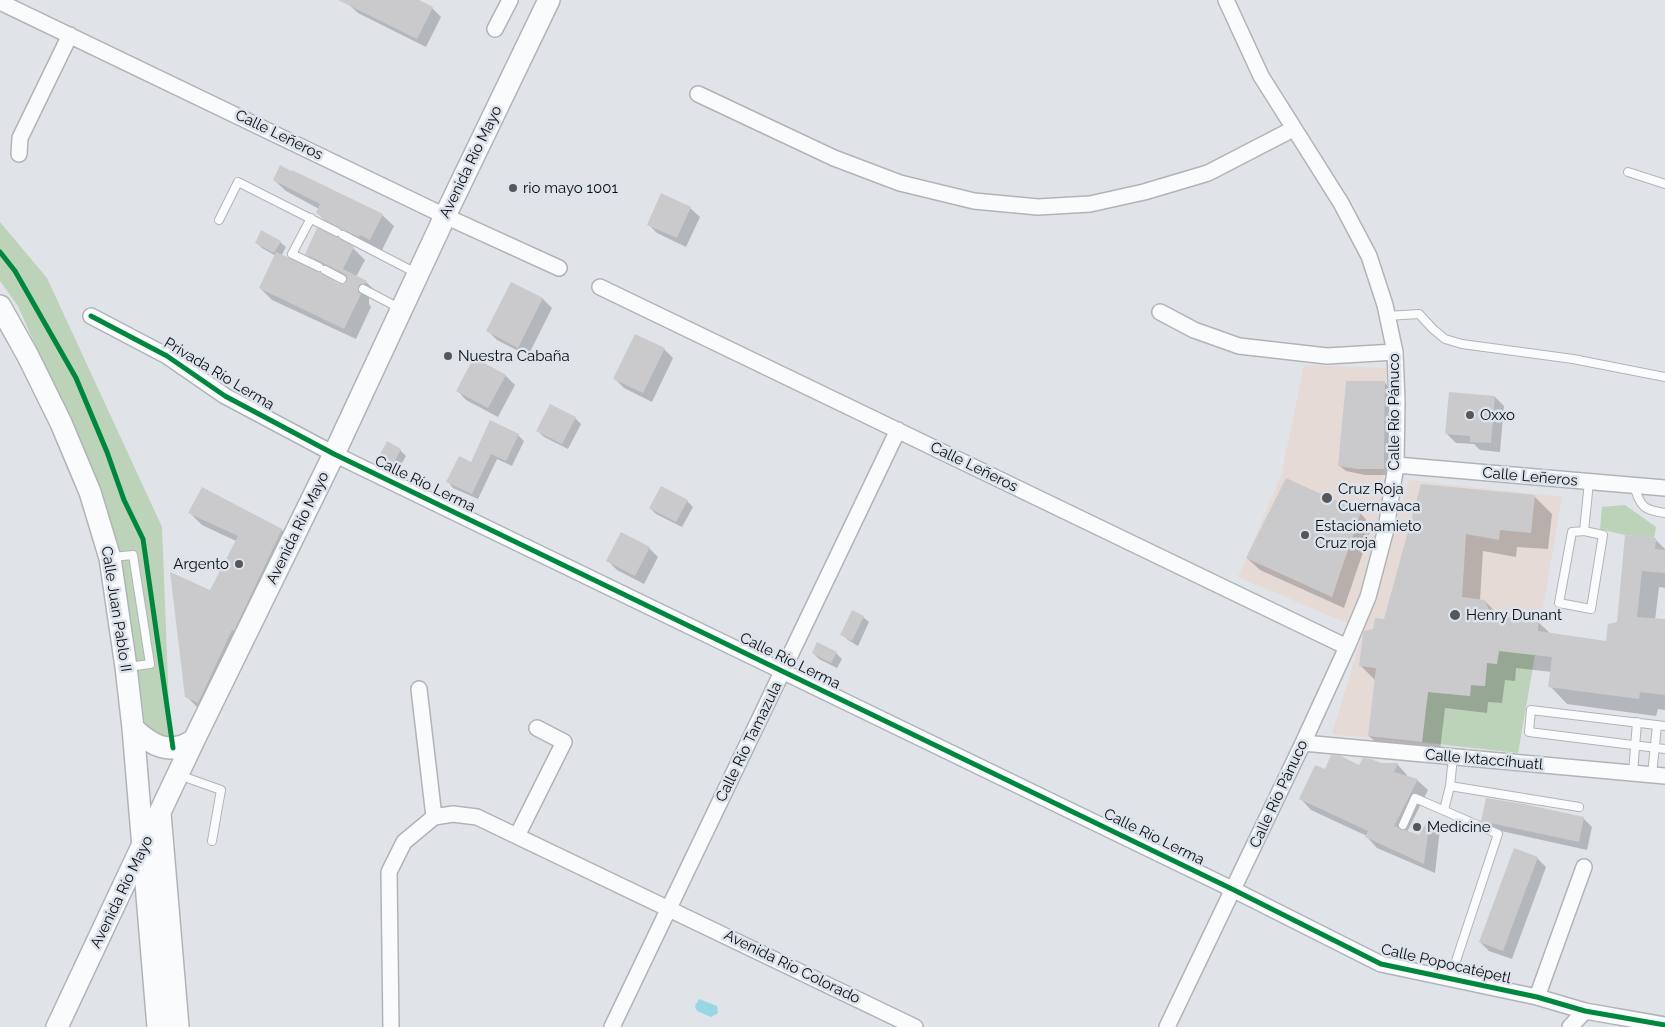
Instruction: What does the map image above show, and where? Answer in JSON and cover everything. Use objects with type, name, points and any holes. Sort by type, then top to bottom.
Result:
[{"type":"street","points":[[495,29],[510,0]]},
{"type":"street","name":"Avenida Río Mayo","points":[[57,1027],[143,844],[334,454],[549,0]]},
{"type":"street","name":"Calle Río Pánuco","points":[[1167,1027],[1303,743],[1368,597],[1386,529],[1396,465],[1395,352],[1387,316],[1369,256],[1341,204],[1261,76],[1226,0]]},
{"type":"street","name":"Calle Leñeros","points":[[0,2],[446,216],[559,268]]},
{"type":"street","points":[[19,154],[20,138],[70,35]]},
{"type":"street","points":[[698,94],[834,158],[900,183],[974,201],[1038,207],[1090,204],[1144,192],[1208,172],[1293,129]]},
{"type":"street","name":"Calle Leñeros","points":[[600,287],[1347,647]]},
{"type":"street","name":"Calle Juan Pablo II","points":[[0,306],[28,356],[65,432],[90,492],[110,558],[133,728],[158,1027]]},
{"type":"street","points":[[1160,312],[1194,330],[1240,346],[1327,356],[1395,352]]},
{"type":"street","name":"Privada Río Lerma","points":[[91,316],[167,356],[225,396],[334,454]]},
{"type":"street","name":"Calle Río Tamazula","points":[[612,1027],[898,430]]},
{"type":"street","name":"Calle Río Lerma","points":[[334,454],[1234,890]]},
{"type":"street","name":"Calle Leñeros","points":[[1396,465],[1665,488]]},
{"type":"street","points":[[391,1027],[389,872],[404,842],[434,817],[419,689]]},
{"type":"street","points":[[133,728],[151,743],[162,747],[174,748],[185,746],[194,740]]},
{"type":"street","points":[[517,836],[564,742],[537,728]]},
{"type":"street","name":"Calle Ixtaccíhuatl","points":[[1303,743],[1659,776]]},
{"type":"street","points":[[160,810],[178,1027]]},
{"type":"street","name":"Avenida Río Colorado","points":[[434,817],[453,814],[477,817],[916,1027]]},
{"type":"street","points":[[1537,997],[1584,867]]},
{"type":"street","name":"Calle Popocatépetl","points":[[1234,890],[1381,964],[1537,997],[1585,1010],[1665,1025]]},
{"type":"street","points":[[1570,1027],[1585,1010]]},
{"type":"lane","points":[[1628,172],[1665,184]]},
{"type":"lane","points":[[219,220],[238,182],[418,274]]},
{"type":"lane","points":[[311,218],[292,254],[342,279]]},
{"type":"lane","points":[[363,289],[402,309]]},
{"type":"lane","points":[[1387,316],[1419,314],[1445,339],[1462,344],[1573,359],[1665,377]]},
{"type":"lane","points":[[1584,531],[1589,482]]},
{"type":"lane","points":[[1634,486],[1640,501],[1649,511],[1665,513]]},
{"type":"lane","points":[[1584,531],[1603,535],[1591,609],[1559,603],[1572,532],[1584,531]]},
{"type":"lane","points":[[1659,776],[1654,747],[1661,725],[1531,710],[1529,732],[1635,744],[1654,747],[1665,749]]},
{"type":"lane","points":[[1633,773],[1637,722]]},
{"type":"lane","points":[[1444,810],[1450,786],[1453,757]]},
{"type":"lane","points":[[178,774],[221,790],[212,841]]},
{"type":"lane","points":[[1450,786],[1579,807]]},
{"type":"lane","points":[[1402,825],[1415,798],[1498,834],[1450,979]]},
{"type":"shaded area","name":"Cruz Roja Cuernavaca","points":[[1304,365],[1387,368],[1382,520],[1351,625],[1238,577],[1281,476]]},
{"type":"shaded area","name":"Henry Dunant","points":[[1409,480],[1562,497],[1518,753],[1332,734]]},
{"type":"green space","points":[[0,222],[47,278],[162,527],[171,760],[150,752],[105,504],[18,306],[0,281]]},
{"type":"green space","points":[[1625,505],[1656,527],[1654,538],[1625,535],[1600,529],[1602,507]]},
{"type":"green space","points":[[1499,651],[1535,655],[1518,753],[1422,742],[1428,692],[1470,696],[1471,685],[1485,686],[1487,663],[1497,664]]},
{"type":"water","points":[[699,999],[717,1006],[718,1013],[711,1017],[697,1011],[695,1006]]},
{"type":"building","points":[[338,0],[419,0],[433,7],[417,39]]},
{"type":"building","points":[[280,165],[383,214],[370,240],[342,230],[322,218],[316,213],[320,204],[273,180]]},
{"type":"building","points":[[661,193],[691,207],[677,238],[647,225]]},
{"type":"building","points":[[317,228],[338,237],[354,247],[343,269],[367,281],[358,287],[358,292],[361,294],[344,329],[259,288],[276,252],[320,272],[339,284],[345,283],[348,278],[345,274],[305,254]]},
{"type":"building","points":[[261,230],[281,241],[274,253],[255,243]]},
{"type":"building","points":[[511,282],[543,298],[518,348],[486,331]]},
{"type":"building","points":[[635,334],[665,348],[643,393],[613,379]]},
{"type":"building","points":[[474,357],[506,375],[488,408],[456,391]]},
{"type":"building","points":[[1346,381],[1385,381],[1384,469],[1358,469],[1338,466]]},
{"type":"building","name":"Oxxo","points":[[1449,392],[1495,396],[1491,443],[1470,442],[1470,436],[1445,434]]},
{"type":"building","points":[[550,404],[576,417],[562,444],[536,431]]},
{"type":"building","points":[[490,420],[519,434],[506,461],[491,454],[472,494],[446,482],[459,456],[471,462]]},
{"type":"building","points":[[387,441],[401,449],[392,466],[378,458]]},
{"type":"building","name":"Estacionamieto Cruz roja","points":[[1286,478],[1361,512],[1332,597],[1246,558]]},
{"type":"building","points":[[1421,484],[1535,495],[1531,533],[1500,530],[1499,540],[1466,534],[1462,597],[1485,600],[1491,615],[1539,621],[1538,631],[1606,641],[1608,624],[1617,622],[1625,535],[1656,538],[1655,549],[1665,550],[1665,573],[1642,571],[1637,617],[1665,619],[1665,695],[1640,692],[1639,699],[1548,687],[1552,657],[1499,651],[1497,664],[1487,663],[1485,686],[1471,685],[1470,696],[1428,692],[1422,742],[1368,736],[1376,668],[1359,666],[1363,634],[1364,631],[1373,629],[1375,618],[1384,619]]},
{"type":"building","points":[[661,486],[688,500],[676,522],[649,508]]},
{"type":"building","points":[[202,487],[282,529],[198,703],[185,697],[170,572],[210,590],[238,536],[188,513]]},
{"type":"building","points":[[621,532],[650,547],[635,576],[606,561]]},
{"type":"building","points":[[852,610],[864,616],[852,641],[840,635]]},
{"type":"building","points":[[817,642],[837,652],[831,663],[812,653]]},
{"type":"building","points":[[1331,755],[1341,756],[1359,765],[1363,758],[1381,763],[1398,763],[1394,772],[1418,779],[1394,826],[1419,835],[1430,817],[1424,864],[1365,837],[1368,831],[1299,799],[1315,765],[1325,769]]},
{"type":"building","points":[[1486,798],[1584,817],[1579,842],[1481,821]]},
{"type":"building","points":[[1514,848],[1538,857],[1503,951],[1479,942]]},
{"type":"cycle path","points":[[0,252],[15,271],[76,378],[107,452],[124,500],[143,539],[173,748]]},
{"type":"cycle path","points":[[91,316],[167,356],[225,396],[334,454],[1234,890],[1381,964],[1537,997],[1585,1011],[1665,1025]]},
{"type":"place","name":"rio mayo 1001","points":[[513,188]]},
{"type":"place","name":"Nuestra Cabaña","points":[[448,356]]},
{"type":"place","name":"Oxxo","points":[[1470,415]]},
{"type":"place","name":"Cruz Roja Cuernavaca","points":[[1327,498]]},
{"type":"place","name":"Estacionamieto Cruz roja","points":[[1305,535]]},
{"type":"place","name":"Argento","points":[[239,564]]},
{"type":"place","name":"Henry Dunant","points":[[1455,615]]},
{"type":"place","name":"Medicine","points":[[1417,827]]}]
